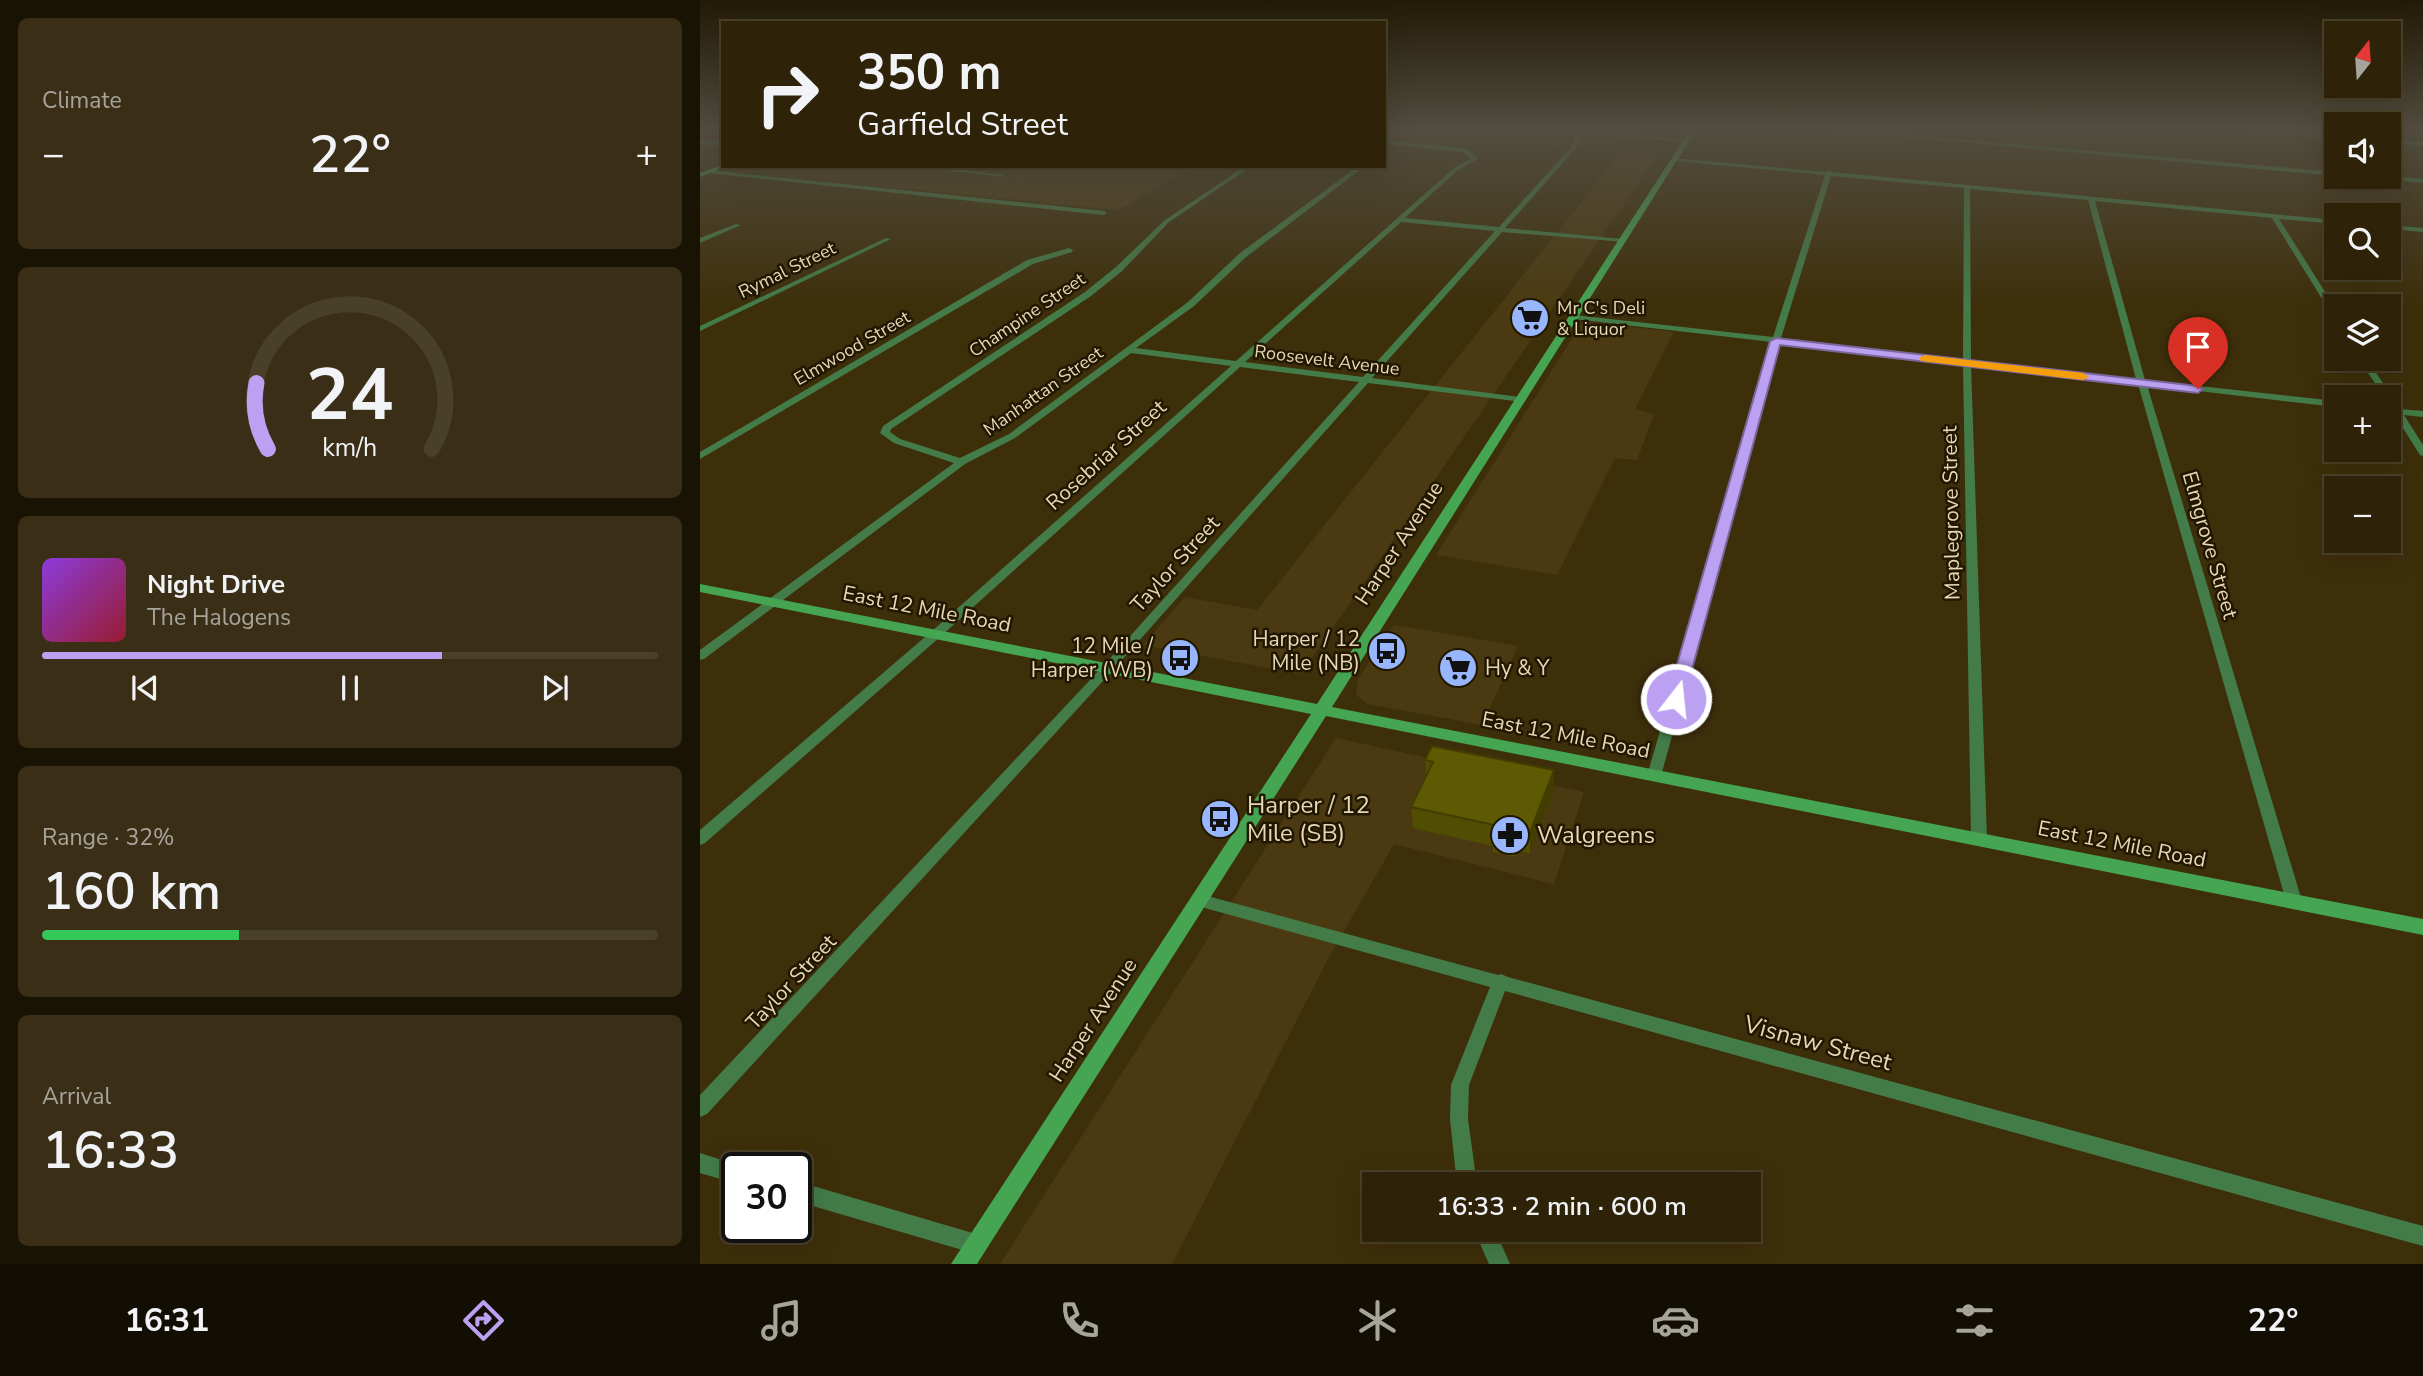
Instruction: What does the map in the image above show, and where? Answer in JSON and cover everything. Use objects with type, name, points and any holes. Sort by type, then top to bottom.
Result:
[{"type":"main road","name":"Harper Avenue","points":[[963,1264],[1656,189]]},
{"type":"main road","name":"East 12 Mile Road","points":[[700,588],[2423,927]]},
{"type":"street","points":[[873,189],[1104,213]]},
{"type":"street","name":"Champine Street","points":[[961,462],[897,441],[885,433],[886,428],[1088,294],[1119,269],[1174,216],[1215,189]]},
{"type":"street","name":"Manhattan Street","points":[[700,656],[961,462],[1012,436],[1129,350],[1191,304],[1243,255],[1331,189]]},
{"type":"street","name":"Rosebriar Street","points":[[700,839],[936,634],[1434,189]]},
{"type":"street","name":"Taylor Street","points":[[700,1108],[1109,667],[1537,189]]},
{"type":"street","points":[[1654,776],[1776,341],[1824,189]]},
{"type":"street","name":"Maplegrove Street","points":[[1967,189],[1967,363],[1979,839]]},
{"type":"street","points":[[1998,189],[2324,221]]},
{"type":"street","name":"Elmgrove Street","points":[[2091,198],[2142,383],[2294,901]]},
{"type":"street","points":[[2274,216],[2324,296]]},
{"type":"street","points":[[1400,220],[1622,242]]},
{"type":"street","points":[[700,241],[738,225]]},
{"type":"street","points":[[2401,228],[2423,230]]},
{"type":"street","name":"Rymal Street","points":[[700,329],[888,239]]},
{"type":"street","name":"Elmwood Street","points":[[700,456],[1021,267],[1038,258],[1069,250]]},
{"type":"street","points":[[1574,317],[2324,403]]},
{"type":"street","name":"Roosevelt Avenue","points":[[1129,350],[1520,401]]},
{"type":"street","points":[[2401,412],[2423,414]]},
{"type":"street","points":[[2401,423],[2423,453]]},
{"type":"street","name":"Visnaw Street","points":[[1200,900],[2423,1236]]},
{"type":"street","points":[[1465,1172],[1461,1143],[1461,1085],[1501,981]]},
{"type":"street","points":[[700,1163],[721,1169]]},
{"type":"street","points":[[812,1196],[976,1244]]},
{"type":"street","points":[[1490,1242],[1500,1264]]},
{"type":"shaded area","points":[[906,189],[1155,189],[1119,210]]},
{"type":"shaded area","points":[[1592,189],[1635,189],[1301,674],[1143,645],[1185,597],[1257,610]]},
{"type":"shaded area","points":[[1583,321],[1674,332],[1635,409],[1654,414],[1637,460],[1615,458],[1557,575],[1436,555]]},
{"type":"shaded area","points":[[1394,625],[1518,646],[1482,725],[1368,704],[1356,695],[1358,679]]},
{"type":"shaded area","points":[[1336,738],[1584,792],[1554,884],[1394,844],[1329,957],[1172,1264],[1000,1264]]},
{"type":"building","name":"Walgreens","points":[[1432,746],[1554,770],[1530,832],[1518,829],[1515,835],[1492,830],[1494,825],[1411,807],[1433,762],[1425,760]]},
{"type":"slow traffic","points":[[1925,358],[2083,377]]},
{"type":"place","name":"Mr C's Deli & Liquor","points":[[1530,318]]},
{"type":"place","name":"Harper / 12 Mile (NB)","points":[[1387,651]]},
{"type":"place","name":"12 Mile / Harper (WB)","points":[[1180,658]]},
{"type":"place","name":"Hy & Y","points":[[1458,668]]},
{"type":"place","name":"Harper / 12 Mile (SB)","points":[[1220,819]]},
{"type":"place","name":"Walgreens","points":[[1510,835]]},
{"type":"route","points":[[1676,699],[1776,341],[2198,389]]}]
